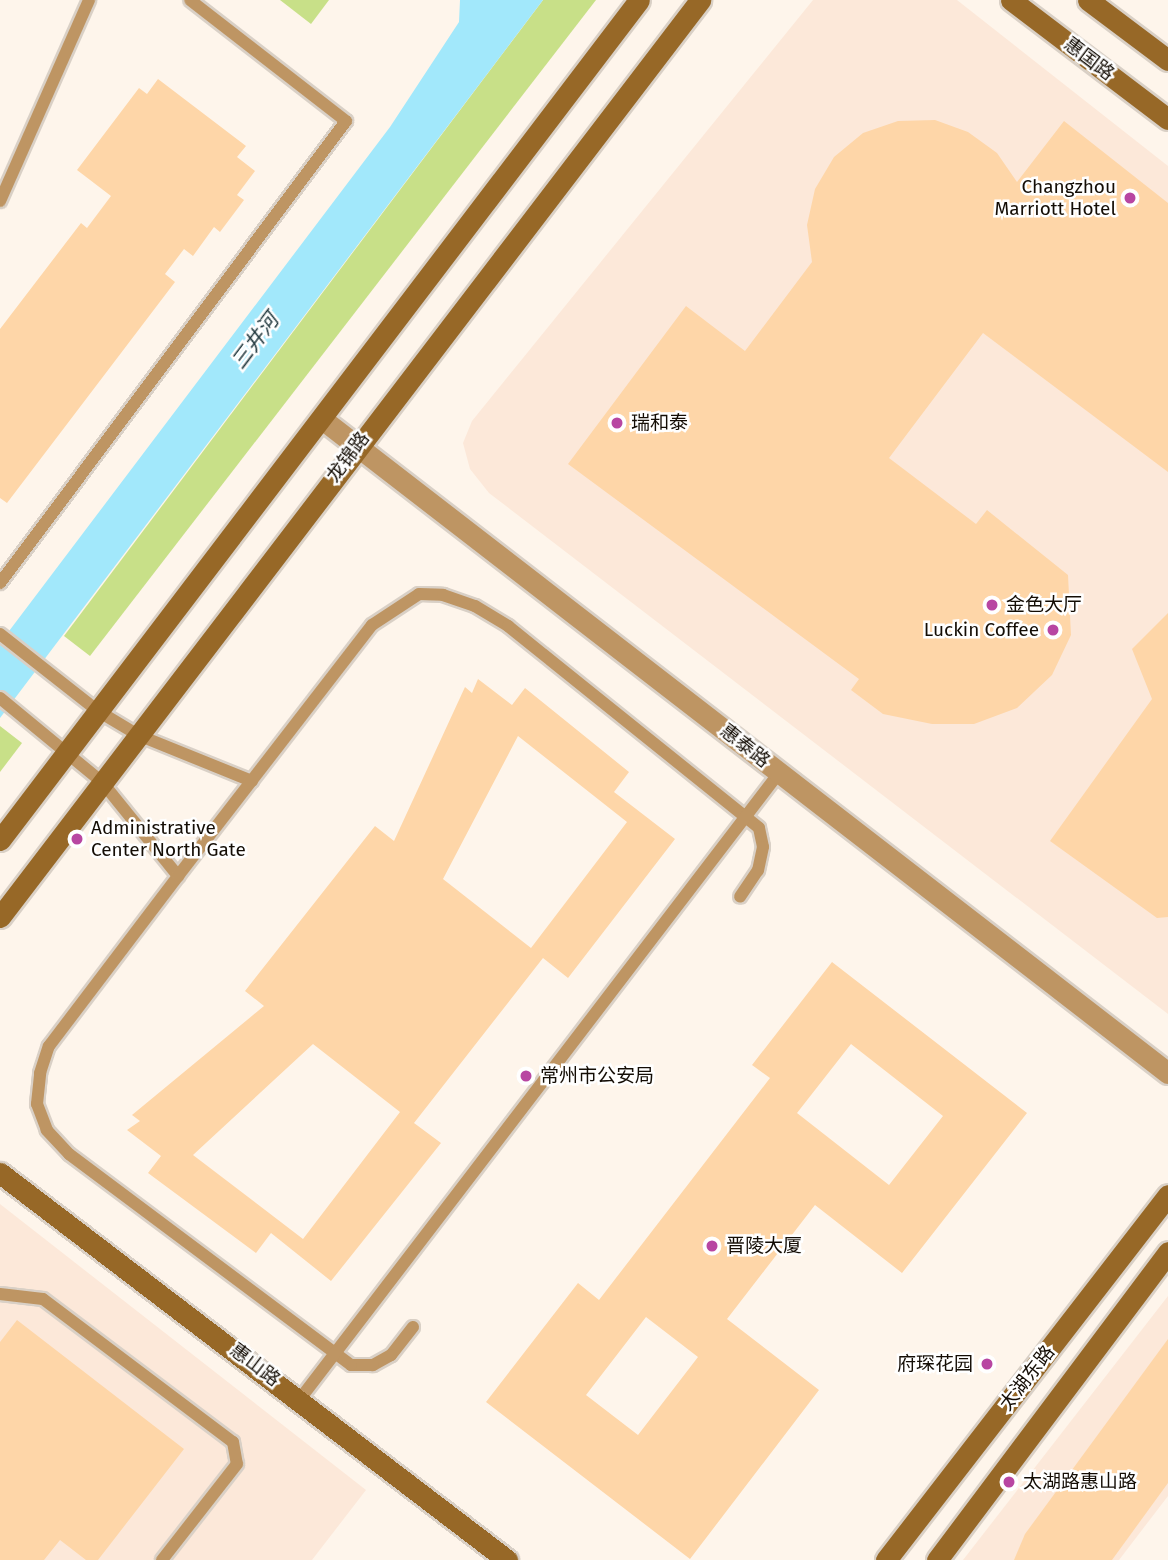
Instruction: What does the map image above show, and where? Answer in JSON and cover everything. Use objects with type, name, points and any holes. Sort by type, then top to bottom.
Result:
[{"type":"main road","points":[[0,840],[639,0]]},
{"type":"main road","name":"龙锦路","points":[[0,917],[700,0]]},
{"type":"main road","name":"惠国路","points":[[1010,0],[1168,119]]},
{"type":"main road","points":[[1088,0],[1168,60]]},
{"type":"main road","name":"惠山路","points":[[0,1173],[508,1560]]},
{"type":"main road","name":"太湖东路","points":[[886,1560],[1168,1195]]},
{"type":"main road","name":"太湖东路","points":[[937,1560],[1168,1252]]},
{"type":"street","name":"惠泰路","points":[[322,419],[1168,1073]]},
{"type":"lane","points":[[0,201],[89,0]]},
{"type":"lane","points":[[0,583],[346,121],[190,0]]},
{"type":"lane","points":[[413,1327],[391,1355],[373,1366],[351,1365],[69,1154],[47,1130],[37,1104],[40,1073],[50,1046],[178,877],[372,625],[419,594],[443,595],[508,626],[759,828],[763,847],[758,870],[740,897]]},
{"type":"lane","points":[[0,634],[98,711],[138,735],[252,780]]},
{"type":"lane","points":[[0,698],[102,782],[178,877]]},
{"type":"lane","points":[[300,1399],[779,773]]},
{"type":"lane","points":[[0,1294],[43,1299],[233,1442],[237,1464],[162,1560]]},
{"type":"shaded area","points":[[813,0],[957,0],[1168,166],[1168,1014],[489,493],[470,469],[463,443],[472,421]]},
{"type":"shaded area","points":[[0,1204],[366,1490],[312,1560],[0,1560]]},
{"type":"shaded area","points":[[1168,1296],[1168,1496],[1119,1560],[963,1560]]},
{"type":"green space","points":[[280,0],[329,0],[311,24]]},
{"type":"green space","points":[[543,0],[596,0],[90,656],[64,636]]},
{"type":"green space","points":[[0,726],[22,743],[0,772]]},
{"type":"water","name":"三井河","points":[[460,0],[543,0],[0,718],[0,643],[390,127],[459,22]]},
{"type":"building","points":[[158,79],[246,146],[237,157],[255,171],[237,195],[244,200],[220,232],[214,227],[193,256],[184,249],[165,274],[175,282],[7,503],[0,498],[0,329],[81,223],[87,228],[111,196],[77,170],[139,88],[147,94]]},
{"type":"building","points":[[935,120],[968,132],[997,153],[1017,182],[1064,121],[1168,203],[1168,472],[983,333],[889,458],[976,524],[987,510],[1068,575],[1071,635],[1052,675],[1017,708],[974,724],[932,724],[883,714],[851,690],[859,679],[568,464],[686,306],[745,351],[812,262],[807,225],[815,189],[834,157],[863,133],[898,121]]},
{"type":"building","points":[[1168,613],[1168,917],[1157,918],[1050,841],[1152,699],[1132,649]]},
{"type":"building","points":[[478,679],[512,705],[525,688],[629,772],[614,792],[675,839],[568,978],[543,958],[414,1123],[441,1143],[331,1281],[271,1233],[256,1253],[148,1173],[161,1156],[127,1130],[140,1121],[132,1115],[264,1006],[245,991],[375,826],[394,841],[465,687],[472,693]],"holes":[[[518,736],[627,822],[531,948],[443,879]],[[313,1044],[400,1112],[303,1239],[193,1155]]]},
{"type":"building","points":[[832,962],[1027,1113],[902,1273],[815,1205],[727,1319],[819,1390],[690,1559],[486,1402],[578,1283],[599,1300],[770,1078],[752,1065]],"holes":[[[851,1044],[943,1116],[889,1185],[797,1113]],[[646,1317],[698,1357],[638,1435],[586,1395]]]},
{"type":"building","points":[[17,1320],[184,1449],[98,1560],[86,1560],[60,1540],[44,1560],[0,1560],[0,1342]]},
{"type":"building","points":[[1168,1339],[1168,1483],[1112,1560],[1014,1560],[1025,1534]]},
{"type":"place","name":"Changzhou Marriott Hotel","points":[[1130,198]]},
{"type":"place","name":"瑞和泰","points":[[617,423]]},
{"type":"place","name":"金色大厅","points":[[992,605]]},
{"type":"place","name":"Luckin Coffee","points":[[1053,630]]},
{"type":"place","name":"Administrative Center North Gate","points":[[77,839]]},
{"type":"place","name":"常州市公安局","points":[[526,1076]]},
{"type":"place","name":"晋陵大厦","points":[[712,1246]]},
{"type":"place","name":"府琛花园","points":[[987,1364]]},
{"type":"place","name":"太湖路惠山路","points":[[1009,1482]]}]
